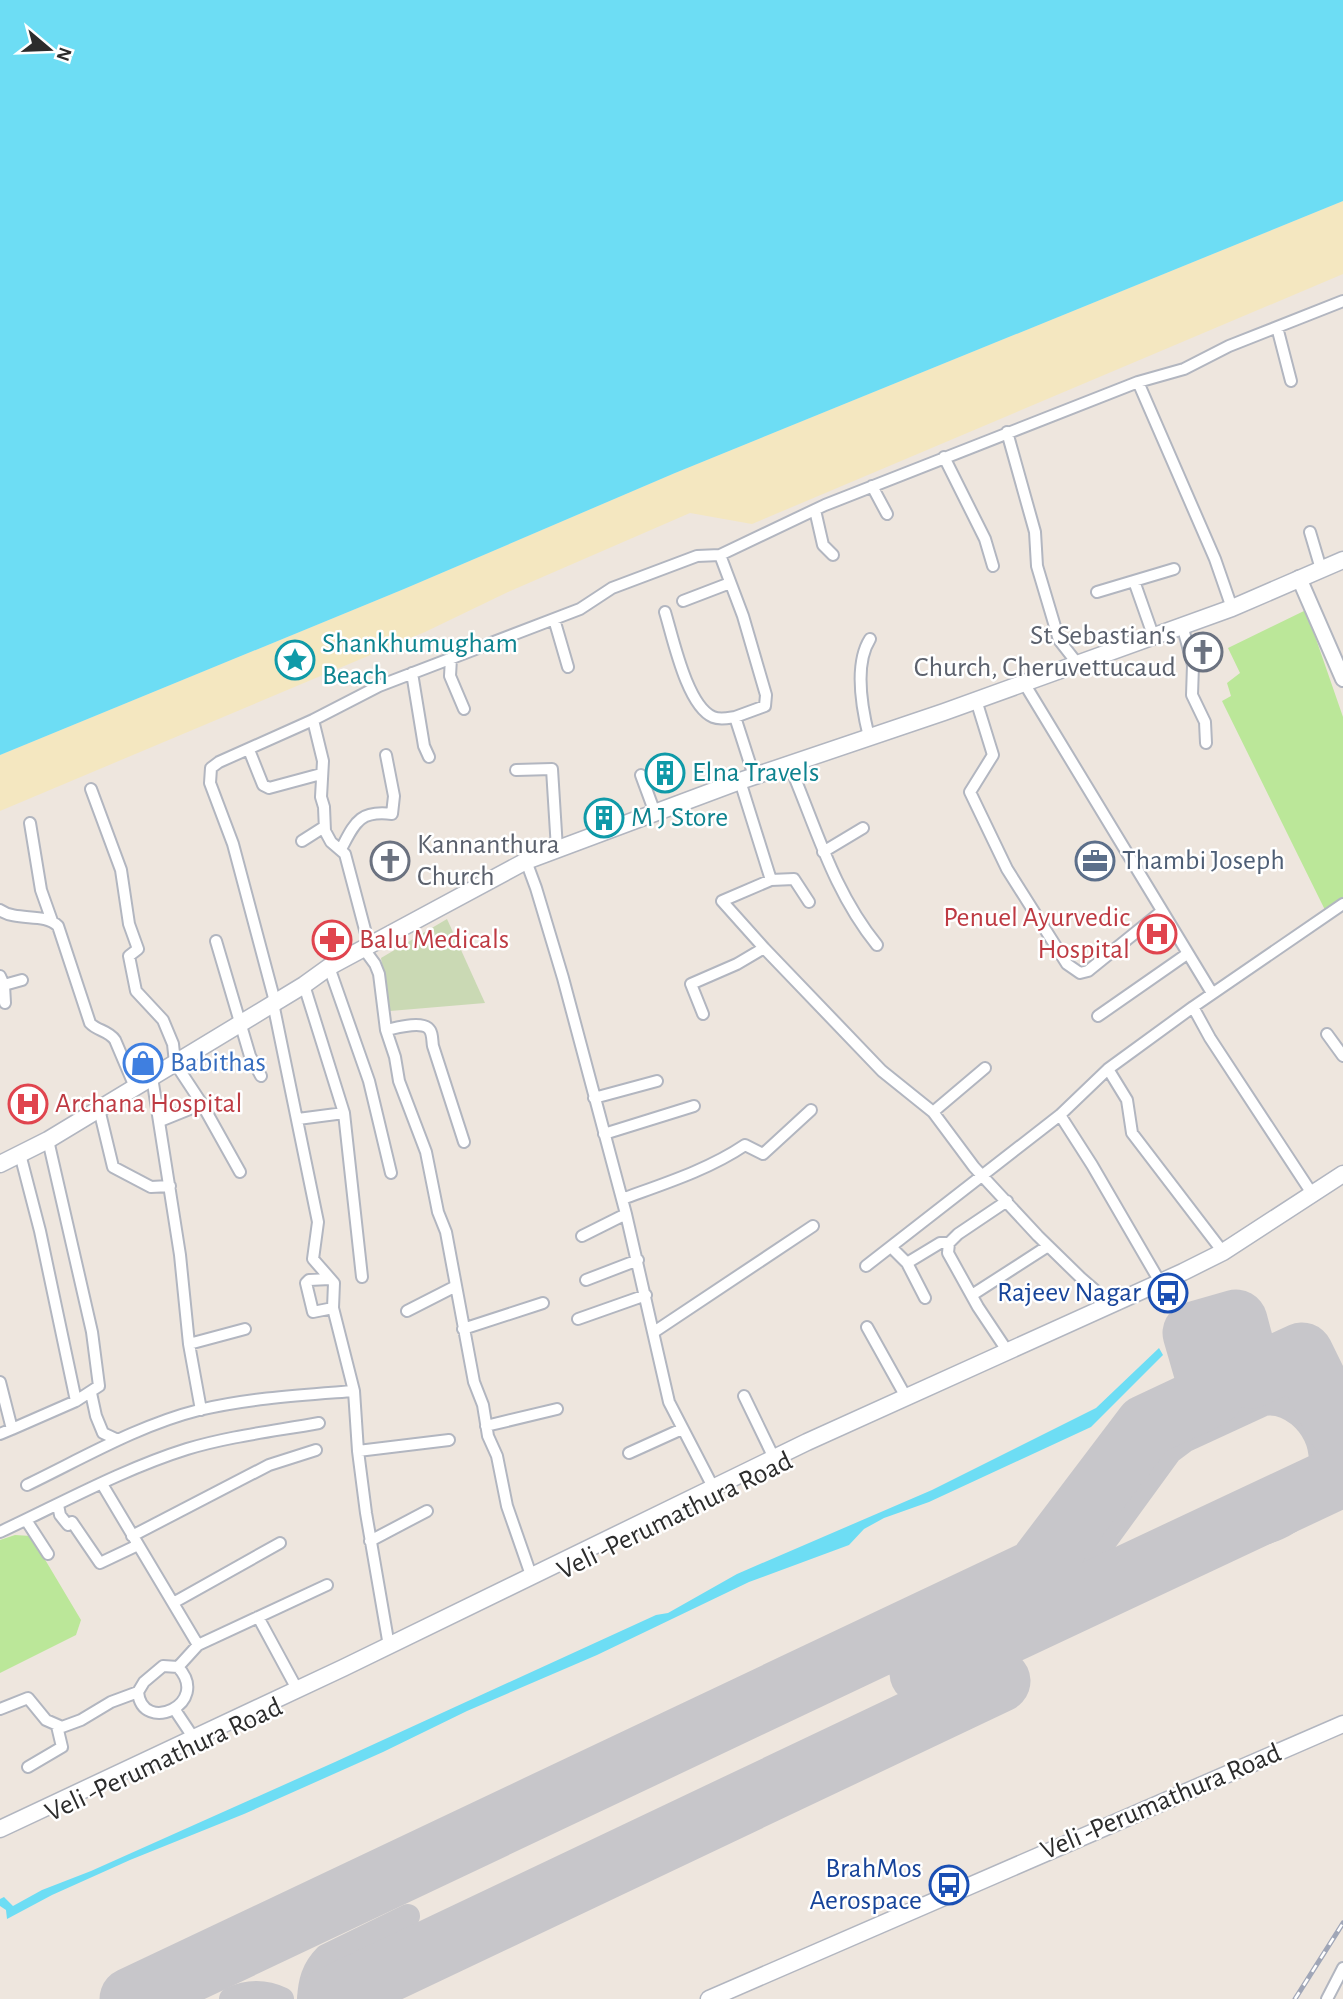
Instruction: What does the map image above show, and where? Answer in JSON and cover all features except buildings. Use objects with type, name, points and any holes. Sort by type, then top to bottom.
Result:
[{"type":"main road","points":[[0,1164],[99,1109],[304,985],[329,967],[526,861],[747,778],[976,700],[1232,608],[1343,561]]},
{"type":"main road","points":[[0,1829],[389,1646],[774,1458],[1223,1252],[1343,1174]]},
{"type":"main road","name":"Veli -Perumathura Road","points":[[0,1836],[298,1698],[707,1498],[1194,1275],[1262,1238],[1343,1182]]},
{"type":"main road","name":"Veli -Perumathura Road","points":[[709,1999],[1343,1724]]},
{"type":"main road","points":[[729,1999],[1343,1733]]},
{"type":"street","points":[[389,1646],[370,1541],[358,1451],[354,1391],[333,1308],[334,1283],[313,1259],[318,1222],[274,998],[240,868],[210,783],[211,768],[379,686],[580,609],[612,588],[686,559],[720,555],[872,486],[1138,382],[1184,369],[1229,346],[1343,301]]},
{"type":"street","points":[[1277,327],[1291,381]]},
{"type":"street","points":[[1138,382],[1215,559],[1232,608]]},
{"type":"street","points":[[1007,432],[1035,532],[1037,566],[1059,640],[1077,663]]},
{"type":"street","points":[[944,457],[985,539],[993,566]]},
{"type":"street","points":[[872,486],[887,514]]},
{"type":"street","points":[[815,510],[823,545],[833,555]]},
{"type":"street","points":[[1310,532],[1321,569]]},
{"type":"street","points":[[665,612],[690,690],[699,705],[716,718],[735,717],[765,706],[766,695],[720,555]]},
{"type":"street","points":[[1097,592],[1174,569]]},
{"type":"street","points":[[1299,578],[1343,679]]},
{"type":"street","points":[[1134,581],[1153,635]]},
{"type":"street","points":[[683,601],[730,583]]},
{"type":"street","points":[[554,618],[568,667]]},
{"type":"street","points":[[1182,625],[1193,665],[1192,695],[1205,722],[1206,743]]},
{"type":"street","points":[[869,737],[862,707],[863,650],[870,639]]},
{"type":"street","points":[[451,658],[450,676],[464,709]]},
{"type":"street","points":[[412,673],[424,746],[429,757]]},
{"type":"street","points":[[1024,683],[1212,993]]},
{"type":"street","points":[[976,700],[993,755],[970,792],[1007,869],[1067,964],[1080,973],[1088,971],[1161,912]]},
{"type":"street","points":[[735,717],[771,880]]},
{"type":"street","points":[[313,720],[323,761],[321,797],[324,827],[327,837],[341,849],[346,860],[366,947],[379,974],[386,1030],[399,1081],[426,1152],[438,1212],[446,1232],[463,1329],[486,1426],[497,1456],[507,1506],[531,1576]]},
{"type":"street","points":[[249,750],[263,785],[269,788],[321,774]]},
{"type":"street","points":[[341,849],[355,822],[375,812],[392,814],[394,796],[386,755]]},
{"type":"street","points":[[789,764],[823,852],[858,922],[877,946]]},
{"type":"street","points":[[516,770],[552,769],[557,849]]},
{"type":"street","points":[[640,775],[654,813]]},
{"type":"street","points":[[91,789],[121,870],[129,924],[138,949],[129,956],[136,991],[163,1020],[173,1044],[175,1063],[202,1104],[240,1172]]},
{"type":"street","points":[[30,824],[41,890],[52,921],[60,930],[90,1023],[111,1034],[135,1087]]},
{"type":"street","points":[[302,841],[324,827]]},
{"type":"street","points":[[823,852],[863,828]]},
{"type":"street","points":[[526,861],[563,978],[626,1214],[669,1402],[713,1487]]},
{"type":"street","points":[[809,902],[794,879],[771,880],[722,901],[882,1071],[933,1112],[950,1137],[1048,1246],[1111,1304]]},
{"type":"street","points":[[866,1266],[1060,1115],[1108,1069],[1212,993],[1343,904]]},
{"type":"street","points":[[0,910],[13,917],[52,921]]},
{"type":"street","points":[[216,941],[250,1056],[261,1076]]},
{"type":"street","points":[[703,1014],[691,984],[737,964],[764,948]]},
{"type":"street","points":[[1098,1016],[1187,954]]},
{"type":"street","points":[[329,967],[369,1081],[391,1173]]},
{"type":"street","points":[[5,1003],[2,981],[22,980]]},
{"type":"street","points":[[304,985],[344,1113],[362,1277]]},
{"type":"street","points":[[1193,1007],[1210,1038],[1313,1195]]},
{"type":"street","points":[[386,1030],[418,1026],[427,1027],[431,1031],[433,1046],[464,1142]]},
{"type":"street","points":[[1327,1034],[1343,1056]]},
{"type":"street","points":[[933,1112],[985,1068]]},
{"type":"street","points":[[1108,1069],[1127,1100],[1132,1133],[1223,1252]]},
{"type":"street","points":[[152,1077],[170,1186],[189,1343],[201,1410]]},
{"type":"street","points":[[594,1098],[657,1081]]},
{"type":"street","points":[[160,1121],[202,1104]]},
{"type":"street","points":[[604,1134],[694,1106]]},
{"type":"street","points":[[99,1109],[113,1167],[151,1186],[170,1186]]},
{"type":"street","points":[[622,1199],[673,1180],[744,1145],[763,1154],[811,1110]]},
{"type":"street","points":[[298,1119],[344,1113]]},
{"type":"street","points":[[1060,1115],[1160,1282]]},
{"type":"street","points":[[0,1434],[76,1401],[91,1393],[99,1386],[100,1381],[92,1332],[48,1139]]},
{"type":"street","points":[[20,1154],[40,1231],[76,1401]]},
{"type":"street","points":[[1007,1201],[958,1234],[949,1243],[948,1253],[1008,1352]]},
{"type":"street","points":[[582,1236],[626,1214]]},
{"type":"street","points":[[654,1332],[813,1226]]},
{"type":"street","points":[[907,1263],[940,1243],[949,1243]]},
{"type":"street","points":[[972,1295],[1048,1246]]},
{"type":"street","points":[[891,1247],[907,1263],[925,1298]]},
{"type":"street","points":[[586,1280],[638,1260]]},
{"type":"street","points":[[330,1279],[309,1280],[306,1283],[313,1312],[333,1308]]},
{"type":"street","points":[[407,1311],[456,1286]]},
{"type":"street","points":[[578,1319],[646,1294]]},
{"type":"street","points":[[463,1329],[543,1303]]},
{"type":"street","points":[[867,1327],[906,1397]]},
{"type":"street","points":[[189,1343],[245,1329]]},
{"type":"street","points":[[0,1382],[12,1429]]},
{"type":"street","points":[[27,1485],[118,1440],[201,1410],[312,1394],[354,1391]]},
{"type":"street","points":[[91,1393],[103,1433],[118,1440]]},
{"type":"street","points":[[744,1396],[774,1458]]},
{"type":"street","points":[[486,1426],[557,1409]]},
{"type":"street","points":[[0,1532],[102,1484],[183,1451],[213,1442],[319,1423]]},
{"type":"street","points":[[629,1453],[682,1429]]},
{"type":"street","points":[[358,1451],[449,1440]]},
{"type":"street","points":[[58,1505],[60,1515],[68,1525],[72,1522],[100,1563],[269,1465],[316,1450]]},
{"type":"street","points":[[102,1484],[198,1645]]},
{"type":"street","points":[[370,1541],[427,1511]]},
{"type":"street","points":[[26,1520],[48,1554]]},
{"type":"street","points":[[173,1603],[280,1543]]},
{"type":"street","points":[[178,1667],[198,1645],[327,1585]]},
{"type":"street","points":[[258,1617],[297,1689]]},
{"type":"street","points":[[0,1709],[28,1698],[46,1720],[57,1726],[68,1726],[111,1702],[138,1692],[144,1682],[163,1666],[178,1667],[187,1683],[183,1703],[167,1713],[150,1710],[142,1705],[138,1692]]},
{"type":"street","points":[[175,1710],[193,1737]]},
{"type":"street","points":[[28,1767],[62,1747],[57,1726]]},
{"type":"street","points":[[1327,1999],[1343,1969]]},
{"type":"green space","points":[[1306,610],[1343,717],[1343,897],[1325,910],[1222,701],[1231,696],[1227,683],[1240,673],[1228,648]]},
{"type":"green space","points":[[447,919],[485,1003],[390,1011],[381,958]]},
{"type":"green space","points":[[15,1535],[31,1536],[81,1620],[76,1635],[0,1673],[0,1540]]},
{"type":"sand","points":[[1343,201],[1343,274],[752,524],[690,513],[508,592],[425,632],[0,811],[0,755],[404,589],[675,473]]},
{"type":"water","points":[[0,0],[1343,0],[1343,201],[675,473],[404,589],[0,755]]},
{"type":"water","points":[[1159,1348],[1163,1355],[1091,1427],[929,1502],[884,1518],[864,1529],[849,1545],[749,1582],[597,1655],[467,1711],[244,1814],[130,1860],[52,1895],[7,1919],[6,1910],[0,1906],[0,1899],[4,1897],[13,1906],[42,1890],[91,1871],[335,1762],[656,1615],[668,1613],[737,1574],[932,1490],[1096,1408]]},
{"type":"taxiway","points":[[978,1647],[1041,1618],[1063,1599],[1170,1452],[1186,1440],[1264,1404],[1282,1406],[1299,1415],[1310,1427],[1320,1455],[1317,1485],[1301,1511],[1289,1522],[1269,1532],[1216,1537],[1201,1543]]},
{"type":"taxiway","points":[[309,1999],[313,1976],[326,1956],[408,1916]]},
{"type":"taxiway","points":[[231,1999],[256,1993],[282,1999]]},
{"type":"runway","points":[[131,1999],[1037,1570],[1146,1426],[1212,1395],[1194,1333],[1236,1321],[1251,1377],[1302,1354],[1338,1427],[1343,1424]]},
{"type":"runway","points":[[921,1673],[1343,1475]]},
{"type":"runway","points":[[329,1999],[999,1681]]},
{"type":"railway","points":[[1295,1999],[1343,1923]]},
{"type":"place","name":"St Sebastian's Church, Cheruvettucaud","points":[[1203,652]]},
{"type":"place","name":"Shankhumugham Beach","points":[[295,660]]},
{"type":"place","name":"Elna Travels","points":[[665,773]]},
{"type":"place","name":"M J Store","points":[[604,818]]},
{"type":"place","name":"Kannanthura Church","points":[[390,861]]},
{"type":"place","name":"Thambi Joseph","points":[[1095,861]]},
{"type":"place","name":"Penuel Ayurvedic Hospital","points":[[1157,934]]},
{"type":"place","name":"Balu Medicals","points":[[332,940]]},
{"type":"place","name":"Babithas","points":[[143,1063]]},
{"type":"place","name":"Archana Hospital","points":[[28,1104]]},
{"type":"place","name":"Rajeev Nagar","points":[[1168,1293]]},
{"type":"place","name":"BrahMos Aerospace","points":[[949,1885]]}]
